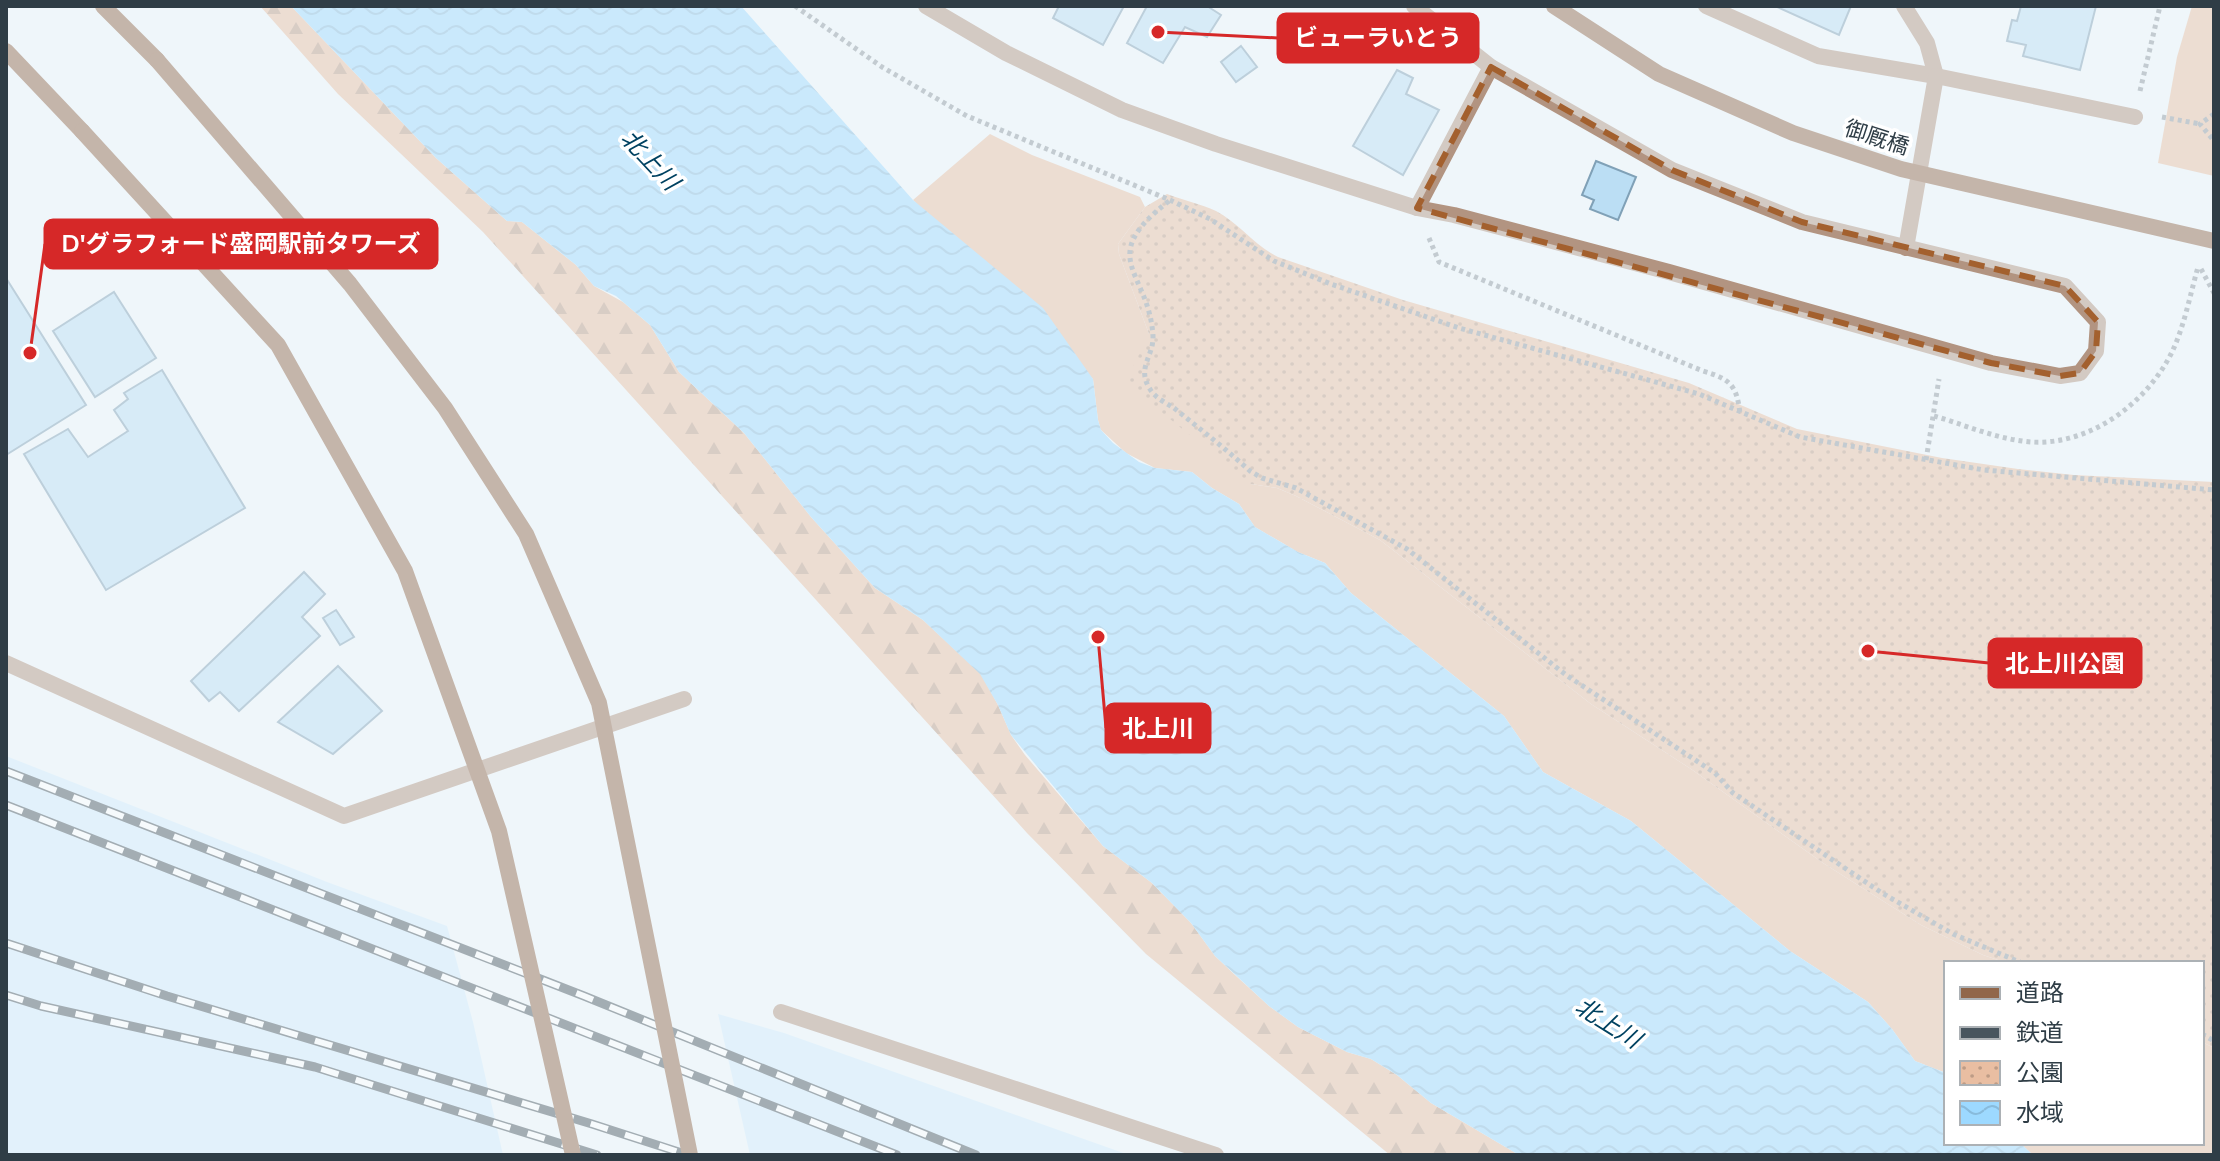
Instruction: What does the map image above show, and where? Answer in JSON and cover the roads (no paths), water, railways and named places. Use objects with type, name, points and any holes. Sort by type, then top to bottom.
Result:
[{"type":"street","points":[[103,6],[157,60],[350,284],[445,408],[526,534],[599,703],[690,1155]]},
{"type":"street","points":[[926,6],[1006,53],[1122,110],[1216,144],[1417,208],[1654,268],[1991,363],[2060,376],[2080,373],[2096,351],[2098,322],[2065,286],[1802,222],[1672,170],[1491,67],[1414,6]]},
{"type":"street","name":"御厩橋","points":[[1554,6],[1659,74],[1793,133],[1901,169],[2214,241]]},
{"type":"street","points":[[1706,6],[1818,56],[2136,114]]},
{"type":"street","points":[[1904,6],[1927,43],[1936,76],[1906,248]]},
{"type":"street","points":[[6,51],[278,345],[405,571],[499,831],[573,1155]]},
{"type":"street","points":[[1417,208],[1491,67]]},
{"type":"street","points":[[6,663],[344,816],[684,699]]},
{"type":"street","points":[[781,1012],[1216,1155]]},
{"type":"water","points":[[291,6],[741,6],[913,200],[1043,308],[1093,379],[1101,430],[1113,443],[1139,462],[1155,468],[1192,472],[1239,504],[1255,527],[1298,552],[1325,563],[1351,593],[1504,716],[1543,772],[1631,821],[1790,951],[1868,1002],[1915,1061],[1944,1072],[1944,1145],[2022,1145],[2033,1155],[1519,1155],[1431,1103],[1397,1075],[1371,1059],[1347,1052],[1298,1027],[1269,1006],[1215,956],[1191,923],[1152,883],[1103,846],[1011,735],[980,674],[923,620],[875,588],[811,517],[744,433],[679,372],[650,325],[616,296],[594,286],[576,265],[522,222],[507,221],[436,158]]},
{"type":"railway","points":[[6,771],[584,996],[976,1155]]},
{"type":"railway","points":[[6,805],[897,1155]]},
{"type":"railway","points":[[6,943],[167,996],[688,1155]]},
{"type":"railway","points":[[6,995],[41,1006],[315,1067],[597,1155]]},
{"type":"place","name":"ビューラいとう","points":[[1158,32]]},
{"type":"place","name":"D'グラフォード盛岡駅前タワーズ","points":[[30,353]]},
{"type":"place","name":"北上川","points":[[1098,637]]},
{"type":"place","name":"北上川公園","points":[[1868,651]]}]
